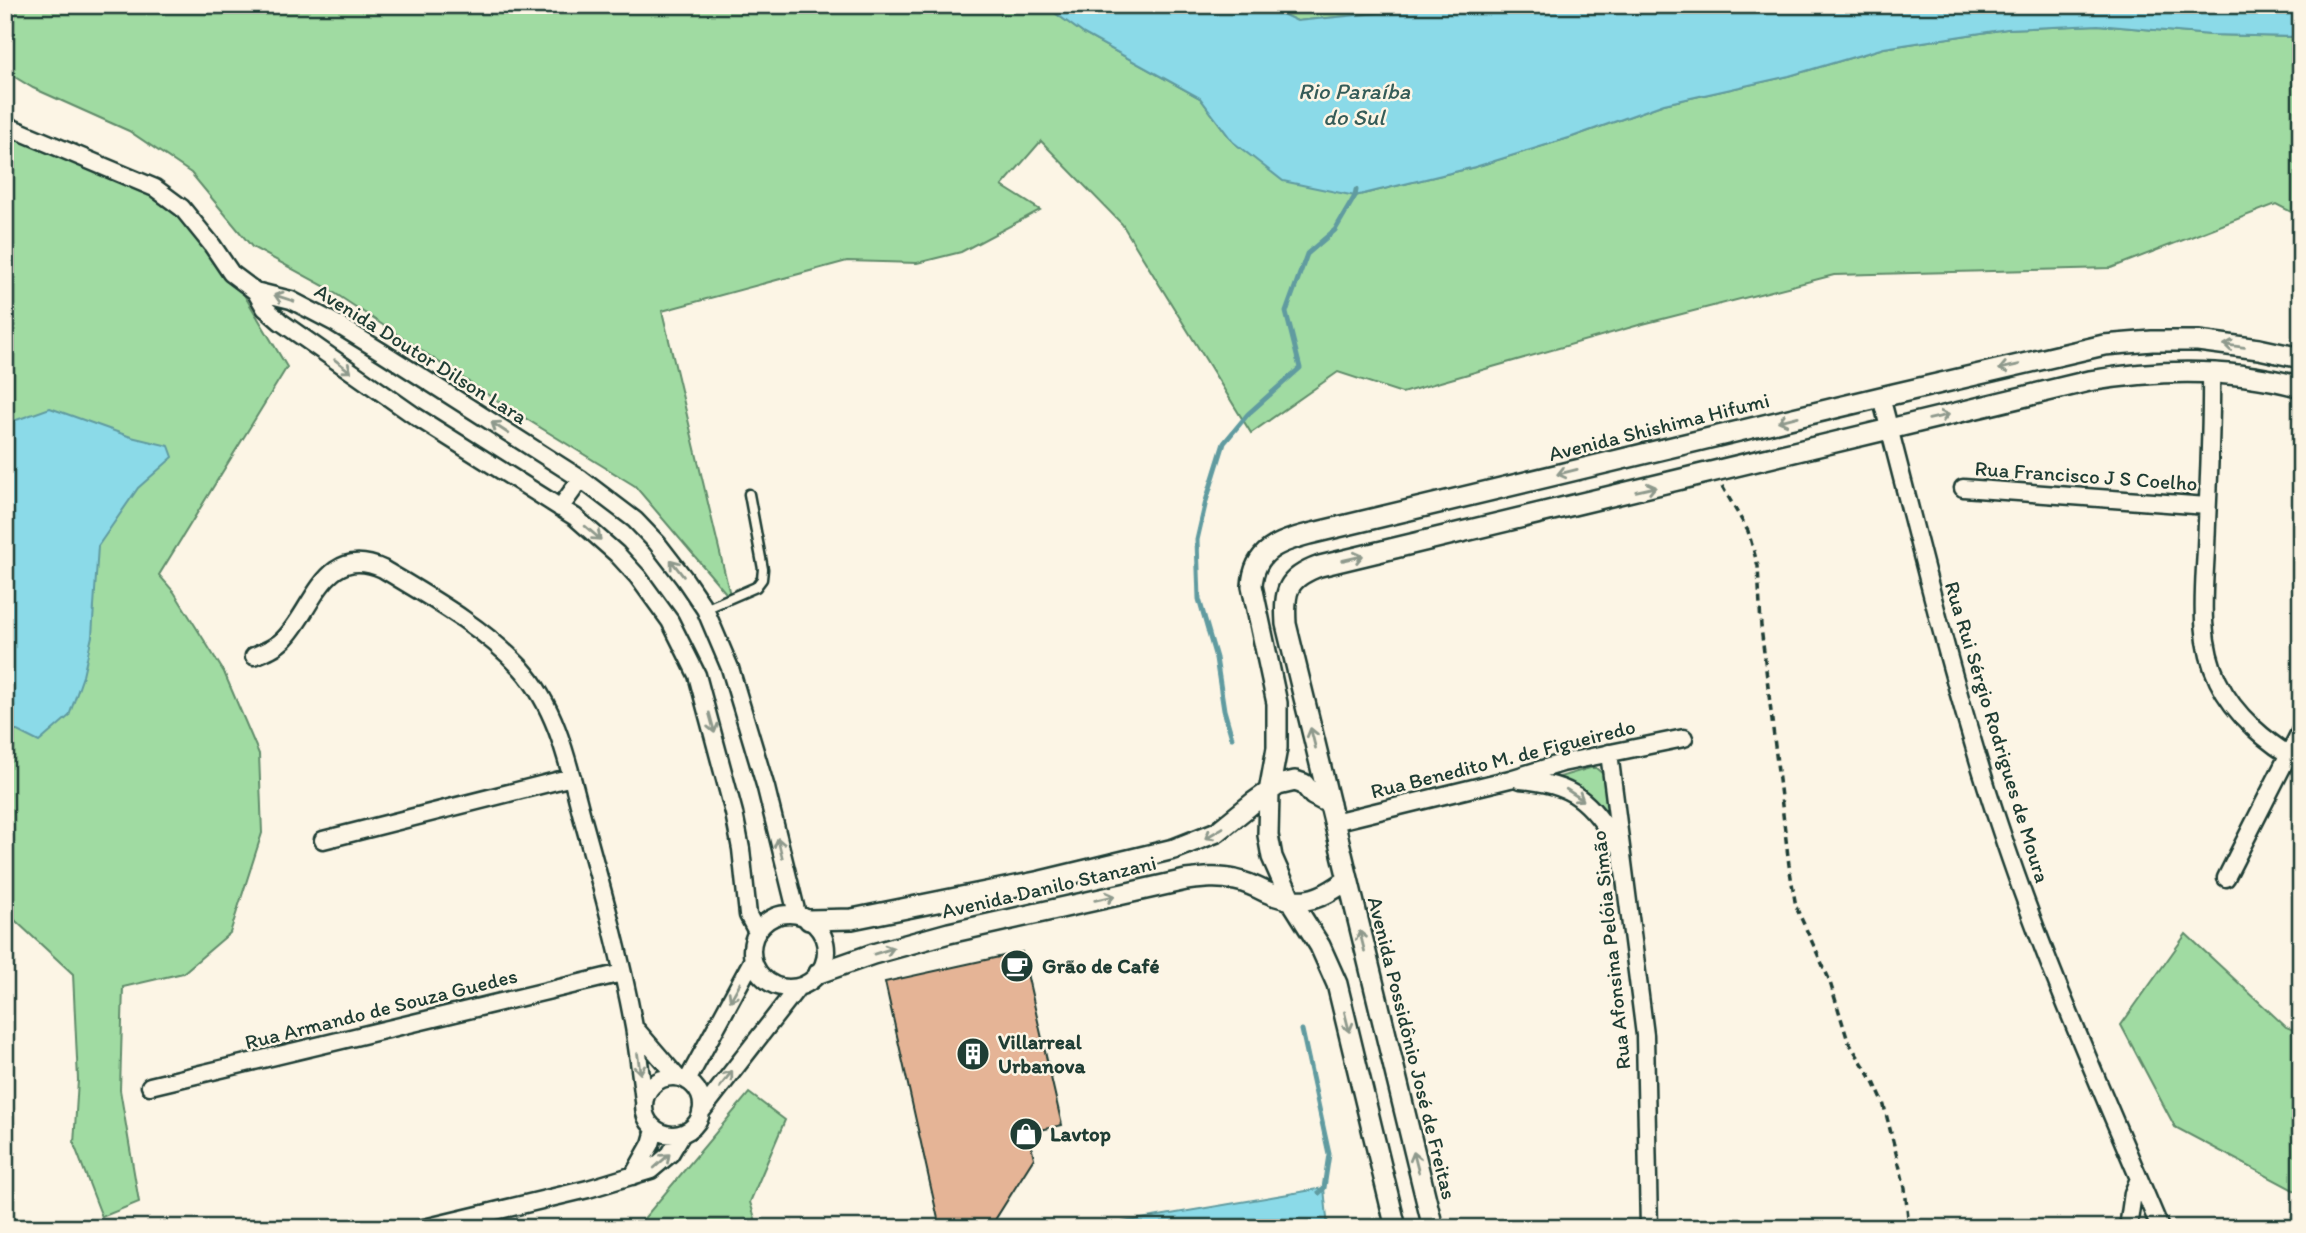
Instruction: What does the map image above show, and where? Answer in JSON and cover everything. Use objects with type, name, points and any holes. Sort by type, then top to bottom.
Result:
[{"type":"street","points":[[5,125],[155,188],[182,208],[231,273],[255,291],[265,308],[302,338],[415,416],[561,508],[593,532],[629,566],[670,621],[688,655],[707,706],[741,849],[748,915],[757,932]]},
{"type":"street","name":"Avenida Doutor Dilson Lara","points":[[255,291],[291,300],[335,323],[581,479],[635,520],[684,578],[705,609],[722,648],[740,697],[803,917]]},
{"type":"street","name":"Avenida Shishima Hifumi","points":[[1296,908],[1272,858],[1268,835],[1269,787],[1277,748],[1277,703],[1252,586],[1259,560],[1273,547],[1309,534],[2104,345],[2198,341],[2301,358]]},
{"type":"street","points":[[2211,373],[2212,427],[2207,506],[2205,626],[2207,650],[2218,683],[2245,719],[2263,736],[2295,758]]},
{"type":"street","points":[[1332,813],[1286,624],[1287,592],[1299,576],[1320,566],[2114,377],[2211,373],[2257,378],[2301,387]]},
{"type":"street","name":"Rua Rui Sérgio Rodrigues de Moura","points":[[1881,397],[1968,722],[2002,836],[2077,1031],[2160,1228]]},
{"type":"street","points":[[561,508],[581,479]]},
{"type":"street","name":"Rua Francisco J S Coelho","points":[[1962,488],[2207,506]]},
{"type":"street","points":[[254,656],[284,639],[330,573],[342,566],[357,563],[374,565],[449,610],[493,641],[522,669],[548,712],[572,777],[634,1027],[647,1121],[655,1130],[667,1135],[682,1134],[691,1129],[698,1122],[701,1112],[798,988],[819,973],[824,964],[826,944],[817,927],[803,917],[774,917],[757,932],[753,959],[757,970],[775,986],[798,988]]},
{"type":"street","points":[[2227,878],[2295,758],[2301,730]]},
{"type":"street","name":"Rua Benedito M. de Figueiredo","points":[[1332,813],[1510,779],[1562,763],[1684,738]]},
{"type":"street","name":"Rua Afonsina Pelóia Simão","points":[[1609,753],[1645,1035],[1649,1228]]},
{"type":"street","points":[[323,839],[572,777]]},
{"type":"street","points":[[1510,779],[1540,781],[1572,793],[1599,815],[1621,849]]},
{"type":"street","points":[[1269,787],[1295,781],[1304,784],[1332,813]]},
{"type":"street","name":"Avenida Danilo Stanzani","points":[[803,917],[852,919],[1041,881],[1174,849],[1217,832],[1269,787]]},
{"type":"street","name":"Avenida Possidônio José de Freitas","points":[[1332,813],[1433,1228]]},
{"type":"street","name":"Avenida Danilo Stanzani","points":[[819,973],[938,935],[1186,880],[1233,879],[1296,908]]},
{"type":"street","points":[[1347,880],[1319,898],[1296,908],[1324,953],[1337,984],[1396,1228]]},
{"type":"street","points":[[682,1079],[753,959]]},
{"type":"street","name":"Rua Armando de Souza Guedes","points":[[149,1086],[622,973]]},
{"type":"street","points":[[634,1027],[699,1094],[701,1112]]},
{"type":"street","points":[[644,1101],[653,1085],[661,1079],[682,1079]]},
{"type":"street","points":[[633,1176],[651,1144],[655,1130]]},
{"type":"street","points":[[425,1228],[588,1189],[650,1170],[665,1160],[678,1144],[682,1134]]},
{"type":"street","points":[[2128,1228],[2133,1193],[2139,1179]]},
{"type":"lane","points":[[705,609],[757,587],[762,579],[763,569],[749,494]]},
{"type":"path","points":[[1713,473],[1735,506],[1754,545],[1758,566],[1761,627],[1796,907],[1829,979],[1848,1041],[1874,1082],[1883,1102],[1905,1188],[1909,1228]]},
{"type":"green space","points":[[5,5],[1044,5],[1084,34],[1200,98],[1233,142],[1355,196],[1475,167],[1572,137],[1664,104],[1789,76],[1884,48],[2007,29],[2098,25],[2211,35],[2301,37],[2301,217],[2276,204],[2111,268],[1834,275],[1639,325],[1402,393],[1338,372],[1251,433],[1122,224],[1041,141],[1002,186],[1040,210],[961,252],[917,263],[847,261],[662,311],[731,599],[635,486],[499,402],[324,286],[252,247],[191,173],[129,131],[33,88],[5,71]]},
{"type":"green space","points":[[1263,5],[1424,5],[1378,13],[1297,21]]},
{"type":"green space","points":[[5,121],[182,208],[231,273],[287,367],[159,575],[174,592],[224,672],[259,754],[262,833],[230,933],[183,973],[123,987],[120,1090],[139,1202],[102,1217],[74,1144],[78,1080],[73,974],[5,911]]},
{"type":"green space","points":[[1596,768],[1603,774],[1608,814],[1606,816],[1584,793],[1556,778]]},
{"type":"green space","points":[[2186,934],[2286,1027],[2301,1033],[2301,1194],[2175,1127],[2121,1025]]},
{"type":"green space","points":[[749,1093],[785,1120],[750,1202],[758,1228],[636,1228]]},
{"type":"water","name":"Rio Paraíba do Sul","points":[[1044,5],[1263,5],[1297,21],[1378,13],[1424,5],[2301,5],[2301,37],[2211,35],[2098,25],[2007,29],[1884,48],[1789,76],[1664,104],[1572,137],[1475,167],[1355,196],[1283,181],[1233,142],[1200,98],[1084,34]]},
{"type":"water","points":[[50,408],[131,437],[169,446],[173,457],[138,488],[98,546],[92,636],[83,676],[69,716],[39,742],[5,725],[5,424]]},
{"type":"water","points":[[1324,1188],[1328,1228],[1125,1228],[1123,1222]]},
{"type":"building","name":"Villarreal Urbanova","points":[[1022,952],[1062,1125],[1028,1133],[1034,1158],[993,1223],[970,1228],[940,1228],[885,982]]},
{"type":"waterway","points":[[1232,738],[1224,710],[1216,658],[1199,599],[1197,540],[1224,443],[1248,414],[1300,368],[1286,312],[1307,254],[1335,230],[1356,190]]},
{"type":"waterway","points":[[1302,1030],[1329,1154],[1324,1188],[1319,1193]]},
{"type":"place","name":"Grão de Café","points":[[1017,966]]},
{"type":"place","name":"Villarreal Urbanova","points":[[973,1054]]},
{"type":"place","name":"Lavtop","points":[[1026,1134]]}]
